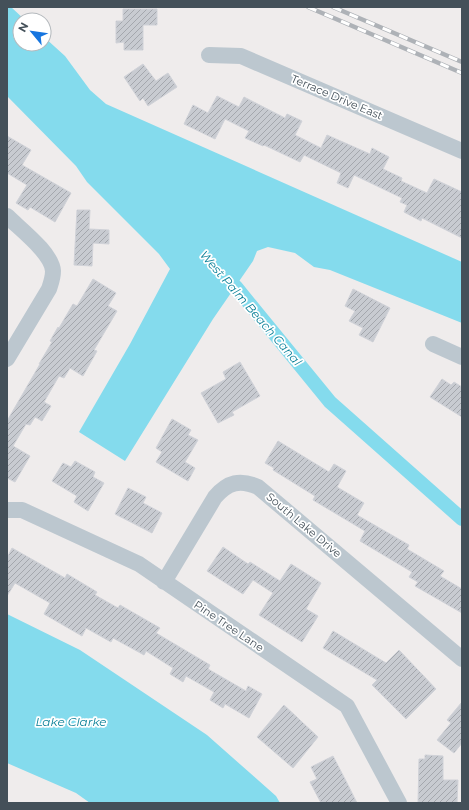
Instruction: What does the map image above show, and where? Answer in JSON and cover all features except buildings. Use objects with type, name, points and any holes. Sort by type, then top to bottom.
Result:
[{"type":"street","name":"Terrace Drive East","points":[[209,55],[241,56],[462,151]]},
{"type":"street","points":[[7,216],[45,253],[50,261],[53,271],[49,290],[7,359]]},
{"type":"street","points":[[433,344],[462,356]]},
{"type":"street","name":"South Lake Drive","points":[[164,582],[215,497],[230,484],[249,483],[258,487],[462,659]]},
{"type":"street","name":"Pine Tree Lane","points":[[7,510],[22,510],[139,564],[347,706],[399,803]]},
{"type":"water","points":[[7,7],[11,7],[16,12],[12,12],[12,52],[52,52],[52,44],[65,56],[90,90],[106,104],[462,262],[462,323],[330,270],[314,267],[295,253],[268,247],[257,251],[253,261],[213,319],[125,461],[79,432],[130,344],[170,269],[159,254],[87,182],[76,166],[7,96]]},
{"type":"water","name":"Lake Clarke","points":[[7,614],[80,650],[207,735],[276,796],[280,803],[90,803],[76,793],[7,763]]},
{"type":"waterway","name":"West Palm Beach Canal","points":[[223,274],[236,287],[330,402],[462,519]]},
{"type":"railway","points":[[308,7],[462,73]]},
{"type":"railway","points":[[333,7],[462,62]]}]
